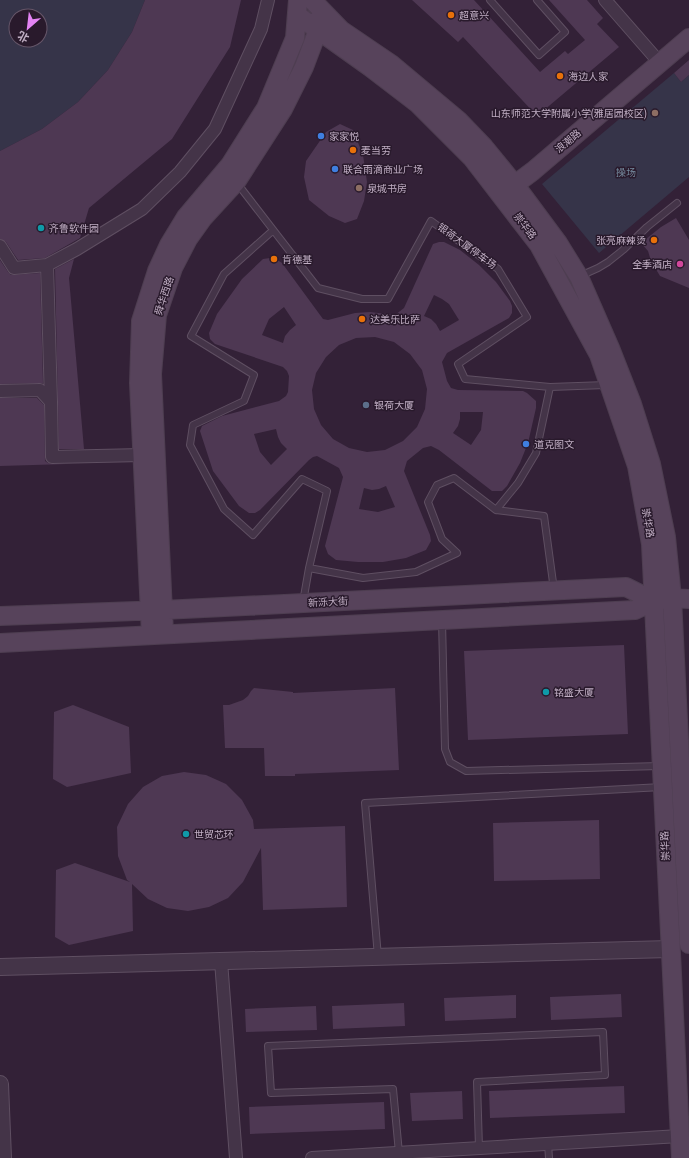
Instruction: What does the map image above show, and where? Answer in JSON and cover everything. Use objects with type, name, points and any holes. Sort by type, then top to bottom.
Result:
[{"type":"main road","name":"舜华西路","points":[[157,634],[152,374],[156,315],[173,268],[188,239],[203,218],[236,182],[284,109],[304,67],[318,30],[317,3]]},
{"type":"main road","name":"崇华路","points":[[317,3],[341,30],[391,64],[458,121],[484,147],[599,355],[608,385],[637,466],[651,544],[681,1158]]},
{"type":"main road","name":"舜华西路","points":[[156,610],[142,455],[139,383],[141,321],[157,271],[169,245],[186,217],[230,165],[266,108],[295,38],[298,8]]},
{"type":"main road","name":"崇华路","points":[[298,8],[318,30],[417,103],[472,158],[508,190],[558,243],[579,277],[610,348],[632,404],[651,464],[680,599],[689,944]]},
{"type":"main road","name":"浪潮路","points":[[508,190],[689,38]]},
{"type":"main road","name":"新泺大街","points":[[0,616],[156,610],[626,587],[654,601]]},
{"type":"main road","points":[[0,643],[635,610],[654,601],[680,599]]},
{"type":"street","points":[[0,246],[14,268],[47,265],[142,210],[180,172],[215,129],[261,30],[268,0]]},
{"type":"street","points":[[606,0],[662,61]]},
{"type":"street","points":[[615,0],[662,61]]},
{"type":"street","points":[[47,265],[52,457],[142,455]]},
{"type":"street","points":[[0,391],[40,390],[51,402]]},
{"type":"street","points":[[0,967],[670,949]]},
{"type":"street","points":[[221,961],[236,1158]]},
{"type":"street","points":[[0,1084],[3,1158]]},
{"type":"street","points":[[312,1158],[680,1136]]},
{"type":"lane","points":[[490,0],[539,55],[565,32],[537,0]]},
{"type":"lane","name":"银荷大厦停车场","points":[[236,182],[318,288],[362,299],[388,299],[431,221],[498,269],[527,317],[458,364],[465,379],[550,387],[608,385]]},
{"type":"lane","points":[[579,277],[608,262],[647,227],[677,203]]},
{"type":"lane","points":[[274,231],[224,274],[191,336],[254,375],[244,401],[193,425],[190,445],[224,509],[253,535],[302,479],[327,491],[302,603]]},
{"type":"lane","points":[[496,510],[518,483],[536,453],[550,387]]},
{"type":"lane","points":[[309,568],[363,578],[416,572],[457,554],[442,539],[428,502],[437,485],[454,478],[496,510],[544,516],[554,591]]},
{"type":"lane","points":[[442,620],[445,749],[450,762],[466,771],[662,766]]},
{"type":"lane","points":[[378,957],[365,803],[662,787]]},
{"type":"lane","points":[[399,1153],[393,1089],[271,1093],[268,1046],[603,1032],[605,1075],[477,1082],[479,1148]]},
{"type":"lane","points":[[548,1144],[548,1158]]},
{"type":"green space","points":[[0,0],[145,0],[132,32],[108,70],[78,102],[42,129],[0,151]]},
{"type":"green space","name":"操场","points":[[674,73],[681,82],[689,75],[689,177],[599,253],[542,184]]},
{"type":"building","name":"齐鲁软件园","points":[[145,0],[241,0],[230,47],[172,139],[89,208],[80,238],[45,258],[18,260],[6,242],[0,239],[0,151],[42,129],[78,102],[108,70],[132,32]]},
{"type":"building","points":[[412,0],[474,0],[540,72],[565,51],[568,54],[585,40],[549,0],[587,0],[603,18],[597,24],[619,47],[537,116],[463,37],[458,42]]},
{"type":"building","points":[[689,60],[689,75],[681,82],[674,73]]},
{"type":"building","name":"联合雨滴商业广场","points":[[340,124],[353,130],[363,155],[367,182],[364,201],[357,219],[345,223],[329,216],[309,200],[304,177],[306,161],[326,132]]},
{"type":"building","points":[[676,218],[689,240],[689,288],[660,276],[651,261],[648,251],[641,243],[661,227]]},
{"type":"building","points":[[444,242],[460,250],[479,265],[496,282],[512,306],[512,313],[509,318],[447,353],[442,362],[447,381],[451,388],[458,390],[523,391],[527,393],[536,401],[536,408],[528,443],[520,463],[507,486],[502,491],[492,491],[439,450],[431,446],[423,448],[407,461],[404,471],[430,535],[431,541],[426,550],[406,558],[383,562],[336,560],[328,554],[325,546],[343,477],[339,468],[317,456],[313,457],[260,510],[255,513],[249,513],[239,506],[213,471],[200,431],[202,426],[222,416],[279,401],[286,396],[288,392],[289,376],[283,367],[215,344],[210,339],[209,333],[217,314],[242,279],[263,259],[270,258],[276,259],[282,263],[323,319],[328,320],[355,313],[370,312],[395,315],[404,308],[433,244]],"holes":[[[434,295],[449,304],[459,320],[440,331],[431,319],[424,316]],[[284,307],[296,325],[285,336],[283,343],[262,335],[269,319]],[[375,337],[394,342],[410,354],[422,370],[427,389],[425,409],[417,427],[403,441],[385,450],[367,452],[349,448],[333,439],[321,425],[314,409],[312,390],[316,373],[326,357],[339,345],[356,338]],[[460,412],[483,412],[481,430],[471,445],[453,433],[458,426]],[[276,429],[281,443],[287,449],[271,465],[260,452],[254,434]],[[386,486],[395,507],[378,512],[359,509],[364,488],[372,490]]]},
{"type":"building","points":[[74,259],[69,278],[84,449],[59,449],[55,269]]},
{"type":"building","points":[[0,260],[11,275],[40,273],[43,383],[0,384]]},
{"type":"building","points":[[0,398],[37,398],[44,405],[45,461],[52,464],[67,464],[0,466]]},
{"type":"building","name":"铭盛大厦","points":[[624,645],[628,734],[468,740],[464,651]]},
{"type":"building","points":[[254,688],[293,693],[395,688],[399,770],[295,774],[295,776],[265,776],[264,748],[225,748],[223,705],[229,705],[243,700]]},
{"type":"building","points":[[73,705],[129,727],[131,773],[67,787],[53,779],[54,712]]},
{"type":"building","points":[[184,772],[206,775],[226,784],[242,800],[253,820],[254,829],[345,826],[347,907],[263,910],[261,848],[243,882],[228,898],[209,907],[188,911],[167,908],[148,899],[132,884],[133,931],[69,945],[55,937],[56,870],[75,863],[130,882],[127,880],[118,856],[117,827],[128,804],[143,787],[162,776]]},
{"type":"building","points":[[599,820],[600,879],[494,881],[493,823]]},
{"type":"building","points":[[621,994],[622,1017],[551,1020],[550,997]]},
{"type":"building","points":[[516,995],[516,1018],[445,1021],[444,998]]},
{"type":"building","points":[[404,1003],[405,1026],[333,1029],[332,1006]]},
{"type":"building","points":[[316,1006],[317,1030],[246,1032],[245,1009]]},
{"type":"building","points":[[624,1086],[625,1113],[490,1118],[489,1091]]},
{"type":"building","points":[[462,1091],[463,1119],[412,1121],[410,1093]]},
{"type":"building","points":[[384,1102],[385,1129],[250,1134],[249,1107]]},
{"type":"place","name":"超意兴","points":[[451,15]]},
{"type":"place","name":"海边人家","points":[[560,76]]},
{"type":"place","name":"山东师范大学附属小学(雅居园校区)","points":[[655,113]]},
{"type":"place","name":"家家悦","points":[[321,136]]},
{"type":"place","name":"麦当劳","points":[[353,150]]},
{"type":"place","name":"联合雨滴商业广场","points":[[335,169]]},
{"type":"place","name":"泉城书房","points":[[359,188]]},
{"type":"place","name":"齐鲁软件园","points":[[41,228]]},
{"type":"place","name":"张亮麻辣烫","points":[[654,240]]},
{"type":"place","name":"肯德基","points":[[274,259]]},
{"type":"place","name":"全季酒店","points":[[680,264]]},
{"type":"place","name":"达美乐比萨","points":[[362,319]]},
{"type":"place","name":"银荷大厦","points":[[366,405]]},
{"type":"place","name":"道克图文","points":[[526,444]]},
{"type":"place","name":"铭盛大厦","points":[[546,692]]},
{"type":"place","name":"世贸芯环","points":[[186,834]]}]
